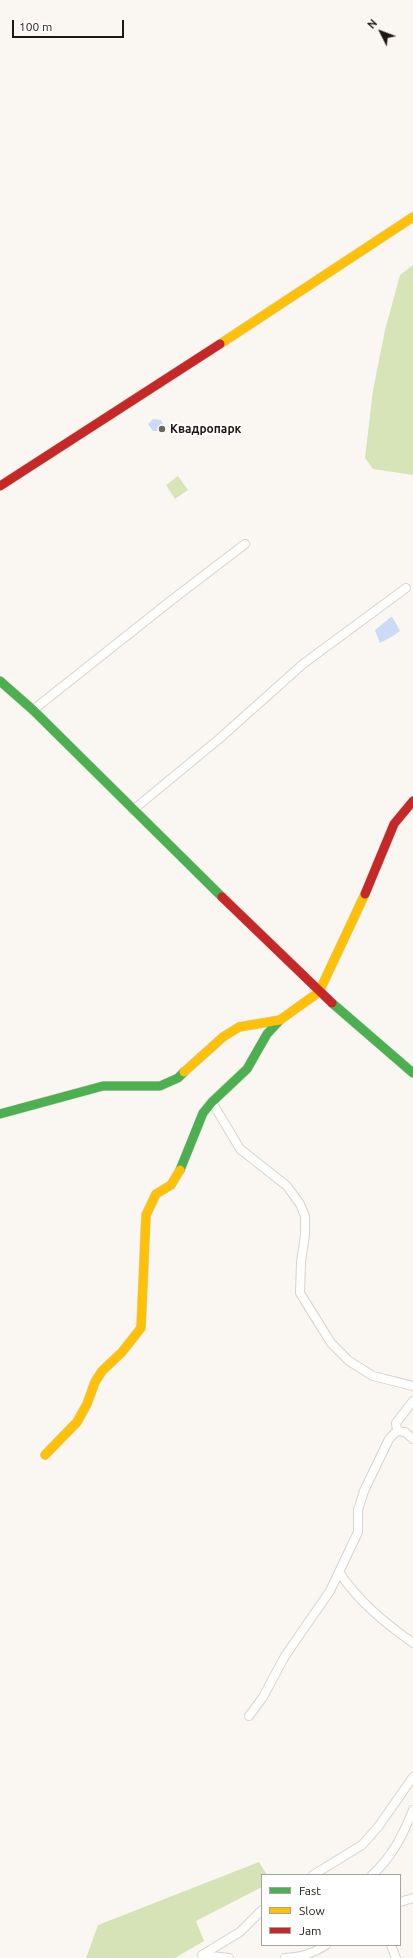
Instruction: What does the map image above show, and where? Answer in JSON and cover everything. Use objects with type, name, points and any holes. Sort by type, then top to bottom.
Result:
[{"type":"street","points":[[0,486],[150,390],[413,217]]},
{"type":"street","points":[[33,710],[245,544]]},
{"type":"street","points":[[133,810],[219,739],[303,664],[406,588]]},
{"type":"street","points":[[0,681],[33,710],[319,992],[413,1073]]},
{"type":"street","points":[[45,1455],[77,1422],[87,1404],[95,1382],[102,1371],[126,1347],[141,1328],[146,1215],[156,1194],[171,1185],[178,1174],[195,1129],[203,1113],[212,1102],[247,1070],[267,1034],[280,1020],[319,992],[364,896],[394,824],[413,801]]},
{"type":"street","points":[[0,1114],[103,1086],[160,1086],[178,1078],[222,1037],[239,1027],[280,1020]]},
{"type":"street","points":[[212,1102],[240,1149],[287,1186],[300,1204],[305,1216],[300,1293],[331,1342],[349,1361],[373,1376],[413,1386]]},
{"type":"street","points":[[397,1431],[396,1423],[413,1401]]},
{"type":"street","points":[[397,1431],[405,1432],[413,1439]]},
{"type":"street","points":[[249,1716],[263,1697],[285,1656],[330,1591],[358,1532],[358,1510],[364,1491],[389,1439],[397,1431]]},
{"type":"street","points":[[339,1572],[349,1587],[368,1607],[401,1635],[413,1643]]},
{"type":"street","points":[[401,1635],[413,1635]]},
{"type":"street","points":[[315,1874],[362,1844],[378,1827],[413,1777]]},
{"type":"street","points":[[373,1874],[392,1853],[406,1829],[413,1810]]},
{"type":"street","points":[[401,1902],[413,1898]]},
{"type":"street","points":[[201,1956],[240,1932],[261,1911]]},
{"type":"street","points":[[285,1958],[300,1957],[312,1954],[324,1946]]},
{"type":"street","points":[[391,1946],[396,1958]]},
{"type":"street","points":[[201,1956],[228,1958]]},
{"type":"green space","points":[[413,265],[413,475],[373,469],[365,458],[373,390],[385,330],[400,275]]},
{"type":"green space","points":[[178,476],[188,490],[175,499],[166,485]]},
{"type":"green space","points":[[259,1862],[266,1874],[261,1874],[261,1888],[196,1921],[204,1941],[175,1958],[86,1958],[98,1925]]},
{"type":"water","points":[[153,419],[161,420],[164,426],[158,431],[153,431],[148,424]]},
{"type":"water","points":[[391,617],[400,631],[380,643],[375,630]]},
{"type":"traffic: fast","points":[[0,681],[33,710],[222,897]]},
{"type":"traffic: fast","points":[[332,1003],[413,1073]]},
{"type":"traffic: fast","points":[[180,1170],[203,1113],[212,1102],[247,1069],[267,1034],[280,1020]]},
{"type":"traffic: fast","points":[[0,1114],[103,1086],[160,1086],[178,1078],[184,1072]]},
{"type":"traffic: slow","points":[[220,344],[413,217]]},
{"type":"traffic: slow","points":[[184,1072],[223,1037],[239,1027],[280,1020],[319,992],[365,894]]},
{"type":"traffic: slow","points":[[45,1455],[77,1422],[87,1404],[95,1382],[102,1371],[122,1352],[141,1328],[146,1215],[156,1194],[171,1185],[180,1170]]},
{"type":"traffic: jam","points":[[0,486],[220,344]]},
{"type":"traffic: jam","points":[[365,894],[394,824],[413,801]]},
{"type":"traffic: jam","points":[[222,897],[332,1003]]},
{"type":"place","name":"Квадропарк","points":[[162,429]]}]
